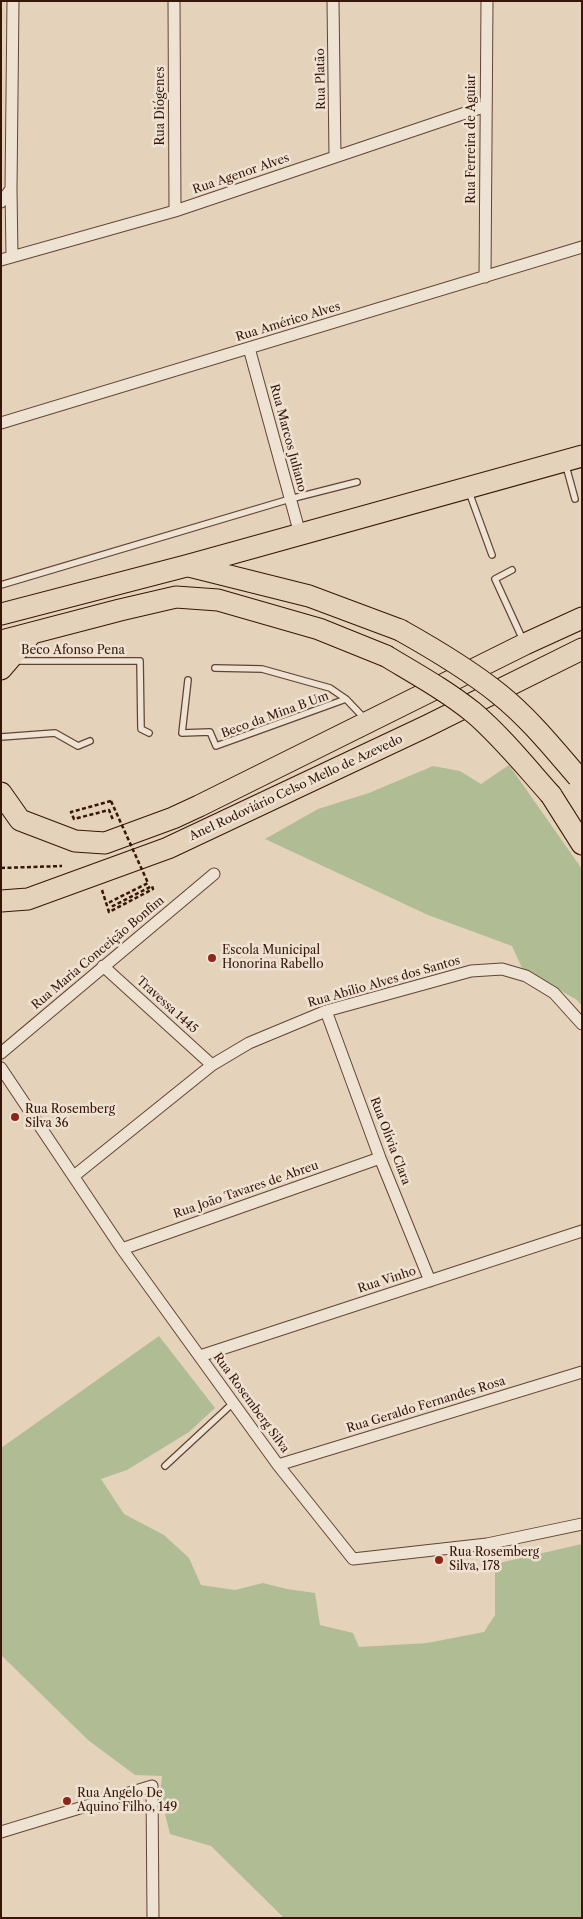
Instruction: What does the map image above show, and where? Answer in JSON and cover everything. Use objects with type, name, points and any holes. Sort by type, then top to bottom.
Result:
[{"type":"highway","points":[[1,614],[186,566],[573,459]]},
{"type":"highway","points":[[186,566],[309,596],[400,630],[447,656],[500,694],[540,733],[580,780]]},
{"type":"highway","points":[[3,657],[32,633],[176,597],[218,600],[319,629],[386,656],[429,682],[474,714],[514,752],[551,795],[582,844]]},
{"type":"highway","points":[[1,793],[20,820],[75,841],[104,844],[190,810],[525,644],[582,618]]},
{"type":"highway","name":"Anel Rodoviário Celso Mello de Azevedo","points":[[1,902],[28,899],[168,848],[427,726],[582,649]]},
{"type":"street","points":[[6,259],[11,189],[13,1]]},
{"type":"street","name":"Rua Diógenes","points":[[174,1],[175,211]]},
{"type":"street","name":"Rua Platão","points":[[333,1],[335,157]]},
{"type":"street","name":"Rua Ferreira de Aguiar","points":[[484,277],[487,1]]},
{"type":"street","name":"Rua Agenor Alves","points":[[6,259],[175,211],[486,106]]},
{"type":"street","points":[[1,202],[11,189]]},
{"type":"street","name":"Rua Américo Alves","points":[[1,424],[582,247]]},
{"type":"street","name":"Rua Marcos Juliano","points":[[249,348],[300,534]]},
{"type":"street","name":"Rua Maria Conceição Bonfim","points":[[1,1053],[214,874]]},
{"type":"street","name":"Travessa 1445","points":[[103,966],[212,1065]]},
{"type":"street","name":"Rua Abílio Alves dos Santos","points":[[74,1176],[212,1065],[249,1043],[326,1011],[471,971],[502,969],[526,976],[554,994],[582,1024]]},
{"type":"street","name":"Rua Olívia Clara","points":[[326,1011],[380,1158],[430,1280]]},
{"type":"street","name":"Rua Rosemberg Silva","points":[[1,1068],[122,1249],[278,1465],[353,1559],[487,1544],[582,1524]]},
{"type":"street","name":"Rua João Tavares de Abreu","points":[[122,1249],[380,1158]]},
{"type":"street","name":"Rua Vinho","points":[[200,1356],[582,1231]]},
{"type":"street","name":"Rua Geraldo Fernandes Rosa","points":[[278,1465],[582,1372]]},
{"type":"street","points":[[1,1832],[152,1786],[153,1918]]},
{"type":"lane","points":[[573,459],[575,499]]},
{"type":"lane","points":[[1,585],[290,499],[357,482]]},
{"type":"lane","points":[[467,488],[492,555]]},
{"type":"lane","points":[[512,570],[495,579],[525,644]]},
{"type":"lane","name":"Beco Afonso Pena","points":[[3,657],[140,661],[142,729],[149,733]]},
{"type":"lane","points":[[215,668],[262,669],[330,688],[346,699],[368,722]]},
{"type":"lane","name":"Beco da Mina B Um","points":[[188,680],[182,733],[210,732],[216,746],[346,699]]},
{"type":"lane","points":[[1,737],[55,733],[78,746],[90,741]]},
{"type":"lane","points":[[165,1466],[233,1402]]},
{"type":"path","points":[[97,874],[109,912],[153,889],[152,886],[112,906],[110,902],[148,883],[111,801],[71,812],[74,819],[109,810],[121,838]]},
{"type":"path","points":[[1,868],[69,866]]},
{"type":"green space","points":[[509,765],[582,869],[582,1006],[577,1000],[522,968],[512,946],[428,915],[265,839],[318,809],[369,793],[433,766],[460,771],[481,784]]},
{"type":"green space","points":[[159,1336],[215,1408],[189,1432],[127,1470],[101,1479],[124,1514],[164,1535],[189,1558],[201,1585],[235,1590],[263,1583],[315,1593],[320,1625],[353,1633],[359,1647],[427,1643],[484,1632],[495,1615],[495,1564],[582,1544],[582,1918],[284,1918],[211,1846],[170,1834],[160,1794],[162,1776],[135,1775],[88,1740],[1,1655],[1,1448]]},
{"type":"place","name":"Escola Municipal Honorina Rabello","points":[[212,958]]},
{"type":"place","name":"Rua Rosemberg Silva 36","points":[[15,1117]]},
{"type":"place","name":"Rua Rosemberg Silva, 178","points":[[439,1560]]},
{"type":"place","name":"Rua Angelo De Aquino Filho, 149","points":[[67,1801]]}]
